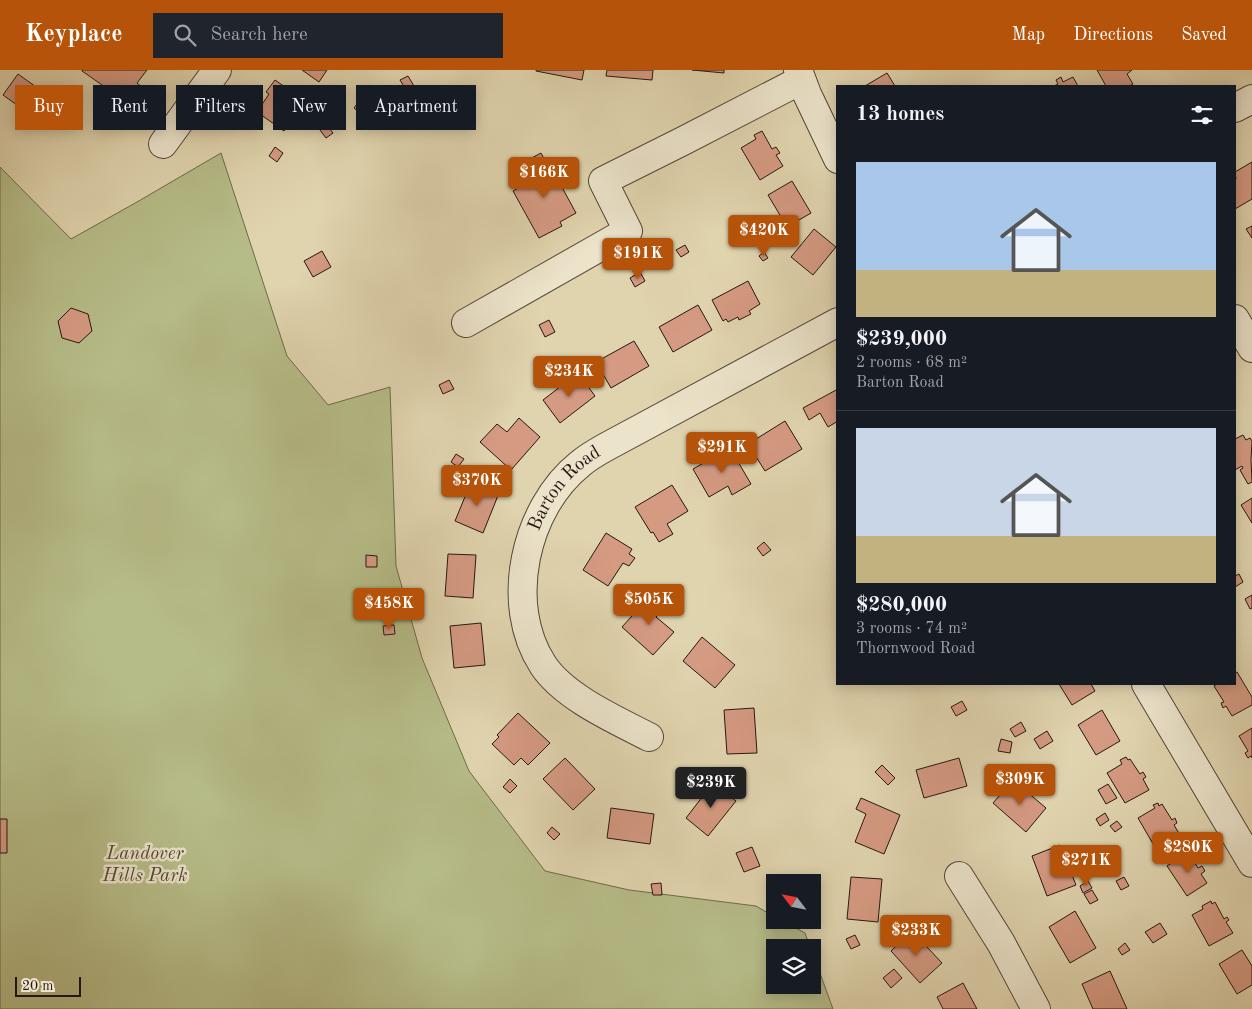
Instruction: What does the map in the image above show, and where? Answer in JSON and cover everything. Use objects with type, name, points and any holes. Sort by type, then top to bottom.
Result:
[{"type":"street","points":[[163,144],[217,70]]},
{"type":"street","points":[[466,323],[628,231],[603,181],[683,141],[800,75],[836,155]]},
{"type":"street","points":[[1236,107],[1252,99]]},
{"type":"street","points":[[1236,321],[1252,348]]},
{"type":"street","name":"Barton Road","points":[[649,737],[603,713],[579,698],[559,682],[543,665],[532,642],[524,612],[522,578],[530,538],[542,511],[558,487],[580,464],[606,447],[836,323]]},
{"type":"street","points":[[1147,685],[1252,863]]},
{"type":"street","points":[[959,876],[1001,943],[1036,1009]]},
{"type":"green space","name":"Landover Hills Park","points":[[221,153],[287,356],[328,405],[390,387],[396,566],[422,658],[469,771],[545,871],[629,890],[756,906],[766,912],[766,929],[798,929],[805,933],[807,939],[766,939],[766,994],[821,994],[821,976],[833,1009],[0,1009],[0,167],[71,239]]},
{"type":"building","points":[[147,70],[137,83],[140,85],[102,85],[82,71]]},
{"type":"building","points":[[302,70],[327,70],[319,82]]},
{"type":"building","points":[[536,70],[584,70],[582,80]]},
{"type":"building","points":[[607,70],[653,70],[652,80],[606,76]]},
{"type":"building","points":[[692,70],[724,70],[724,73]]},
{"type":"building","points":[[1097,70],[1132,70],[1127,74],[1133,84],[1105,85]]},
{"type":"building","points":[[887,73],[894,85],[867,85]]},
{"type":"building","points":[[18,74],[33,85],[15,85],[15,104],[3,95]]},
{"type":"building","points":[[408,76],[413,85],[403,85],[400,80]]},
{"type":"building","points":[[1061,77],[1063,82],[1073,77],[1077,85],[1056,85],[1058,84],[1056,80]]},
{"type":"building","points":[[275,80],[282,85],[273,85],[273,123],[263,116],[263,103],[269,94],[266,92]]},
{"type":"building","points":[[320,130],[331,130],[333,133],[326,138]]},
{"type":"building","points":[[762,131],[772,149],[776,147],[780,153],[776,155],[783,166],[760,180],[741,148],[756,139],[754,135]]},
{"type":"building","points":[[275,147],[283,153],[277,162],[269,156]]},
{"type":"building","points":[[541,153],[576,213],[560,222],[562,226],[539,238],[513,191],[536,178],[526,161]]},
{"type":"building","points":[[1252,162],[1252,199],[1236,208],[1236,179],[1236,171]]},
{"type":"building","points":[[522,163],[528,173],[519,178],[513,168]]},
{"type":"building","points":[[792,181],[811,213],[787,227],[768,195]]},
{"type":"building","points":[[1252,226],[1252,238],[1246,229]]},
{"type":"building","points":[[814,229],[836,247],[813,275],[791,257]]},
{"type":"building","points":[[685,245],[689,252],[681,257],[676,250]]},
{"type":"building","points":[[322,251],[331,267],[313,277],[304,261]]},
{"type":"building","points":[[764,252],[768,258],[763,261],[759,256]]},
{"type":"building","points":[[640,272],[645,281],[635,287],[630,278]]},
{"type":"building","points":[[748,281],[760,304],[749,311],[751,314],[739,320],[738,317],[728,322],[726,319],[723,321],[712,300]]},
{"type":"building","points":[[698,305],[712,330],[673,352],[659,327]]},
{"type":"building","points":[[71,308],[88,314],[92,331],[79,343],[62,338],[58,321]]},
{"type":"building","points":[[549,320],[555,332],[545,337],[539,325]]},
{"type":"building","points":[[634,341],[649,366],[611,388],[596,362]]},
{"type":"building","points":[[578,373],[595,396],[560,423],[543,400]]},
{"type":"building","points":[[449,380],[454,389],[443,394],[439,385]]},
{"type":"building","points":[[836,390],[836,422],[828,427],[820,413],[809,420],[803,408]]},
{"type":"building","points":[[519,418],[540,437],[511,470],[480,442],[497,424],[507,432]]},
{"type":"building","points":[[785,421],[802,449],[765,471],[748,444]]},
{"type":"building","points":[[1243,435],[1246,440],[1250,438],[1252,441],[1252,482],[1248,484],[1240,470],[1243,468],[1242,466],[1236,469],[1236,438]]},
{"type":"building","points":[[730,448],[751,484],[732,495],[728,486],[709,497],[693,469]]},
{"type":"building","points":[[456,454],[464,459],[458,467],[451,462]]},
{"type":"building","points":[[471,482],[499,493],[483,533],[455,521]]},
{"type":"building","points":[[672,485],[688,511],[667,524],[673,534],[659,542],[653,532],[651,533],[635,507]]},
{"type":"building","points":[[1252,498],[1252,523],[1241,505]]},
{"type":"building","points":[[606,533],[632,549],[629,554],[635,558],[629,566],[623,563],[608,586],[583,570]]},
{"type":"building","points":[[764,542],[771,550],[763,556],[757,548]]},
{"type":"building","points":[[448,554],[476,555],[473,598],[445,596]]},
{"type":"building","points":[[366,555],[377,556],[377,567],[366,567]]},
{"type":"building","points":[[1239,574],[1243,582],[1236,586],[1236,576]]},
{"type":"building","points":[[1252,595],[1252,608],[1250,609],[1245,599]]},
{"type":"building","points":[[650,596],[664,608],[656,617],[674,632],[653,655],[622,627]]},
{"type":"building","points":[[481,623],[485,665],[454,668],[450,626]]},
{"type":"building","points":[[394,625],[395,634],[384,635],[383,626]]},
{"type":"building","points":[[702,637],[735,665],[715,688],[683,661]]},
{"type":"building","points":[[1236,672],[1252,697],[1252,705],[1232,716],[1226,706],[1223,708],[1221,703],[1224,702],[1214,686],[1236,685]]},
{"type":"building","points":[[1060,685],[1092,685],[1095,691],[1072,705]]},
{"type":"building","points":[[962,701],[967,710],[956,716],[951,707]]},
{"type":"building","points":[[754,708],[757,753],[727,754],[724,710]]},
{"type":"building","points":[[1102,710],[1120,741],[1096,755],[1078,725]]},
{"type":"building","points":[[518,713],[550,743],[528,765],[521,758],[514,765],[492,744],[499,737],[497,735]]},
{"type":"building","points":[[1021,722],[1026,731],[1015,737],[1010,729]]},
{"type":"building","points":[[1252,728],[1252,758],[1251,756],[1248,758],[1245,753],[1248,751],[1239,736]]},
{"type":"building","points":[[1047,731],[1053,741],[1040,749],[1034,739]]},
{"type":"building","points":[[1001,739],[1012,742],[1010,753],[998,751]]},
{"type":"building","points":[[1126,757],[1128,760],[1130,759],[1140,774],[1143,772],[1146,777],[1143,779],[1149,790],[1125,803],[1107,773],[1122,764],[1120,760]]},
{"type":"building","points":[[565,758],[595,789],[573,810],[543,779]]},
{"type":"building","points":[[959,758],[967,786],[924,798],[916,770]]},
{"type":"building","points":[[882,765],[895,778],[888,785],[875,772]]},
{"type":"building","points":[[510,779],[517,786],[510,793],[503,787]]},
{"type":"building","points":[[1013,780],[1046,808],[1026,832],[993,803]]},
{"type":"building","points":[[713,783],[736,801],[708,836],[686,818]]},
{"type":"building","points":[[1108,784],[1117,798],[1106,804],[1098,790]]},
{"type":"building","points":[[861,798],[900,815],[884,854],[855,842],[866,814],[856,809]]},
{"type":"building","points":[[1158,803],[1159,806],[1162,804],[1172,820],[1175,818],[1177,823],[1174,825],[1180,835],[1156,849],[1138,818],[1155,808],[1153,805]]},
{"type":"building","points":[[611,808],[654,814],[650,844],[607,838]]},
{"type":"building","points":[[1105,813],[1109,820],[1100,826],[1096,819]]},
{"type":"building","points":[[0,819],[7,819],[7,853],[0,853]]},
{"type":"building","points":[[1117,821],[1122,827],[1115,832],[1110,826]]},
{"type":"building","points":[[552,827],[560,834],[554,840],[547,833]]},
{"type":"building","points":[[1060,845],[1076,885],[1047,896],[1032,856]]},
{"type":"building","points":[[752,847],[760,866],[744,872],[736,853]]},
{"type":"building","points":[[1185,851],[1187,854],[1189,853],[1198,868],[1202,866],[1205,871],[1201,874],[1207,883],[1187,896],[1167,866],[1182,856],[1181,854]]},
{"type":"building","points":[[851,877],[882,879],[878,922],[847,919]]},
{"type":"building","points":[[1124,877],[1129,886],[1121,890],[1116,881]]},
{"type":"building","points":[[1088,881],[1092,888],[1083,893],[1080,886]]},
{"type":"building","points":[[661,883],[662,895],[653,895],[651,884]]},
{"type":"building","points":[[1092,890],[1098,900],[1090,904],[1084,894]]},
{"type":"building","points":[[1211,901],[1212,904],[1215,902],[1224,919],[1227,917],[1229,920],[1226,922],[1233,933],[1209,946],[1192,915],[1203,909],[1202,906]]},
{"type":"building","points":[[1075,911],[1096,948],[1070,963],[1049,927]]},
{"type":"building","points":[[1160,923],[1167,934],[1153,943],[1145,932]]},
{"type":"building","points":[[912,931],[942,963],[920,983],[891,951]]},
{"type":"building","points":[[855,935],[860,945],[851,949],[846,939]]},
{"type":"building","points":[[1125,943],[1130,950],[1122,955],[1118,949]]},
{"type":"building","points":[[1242,950],[1252,966],[1252,985],[1237,994],[1219,964]]},
{"type":"building","points":[[894,969],[902,978],[891,988],[883,978]]},
{"type":"building","points":[[1110,971],[1127,1009],[1093,1009],[1082,984]]},
{"type":"building","points":[[963,983],[977,1009],[943,1009],[937,997]]}]
